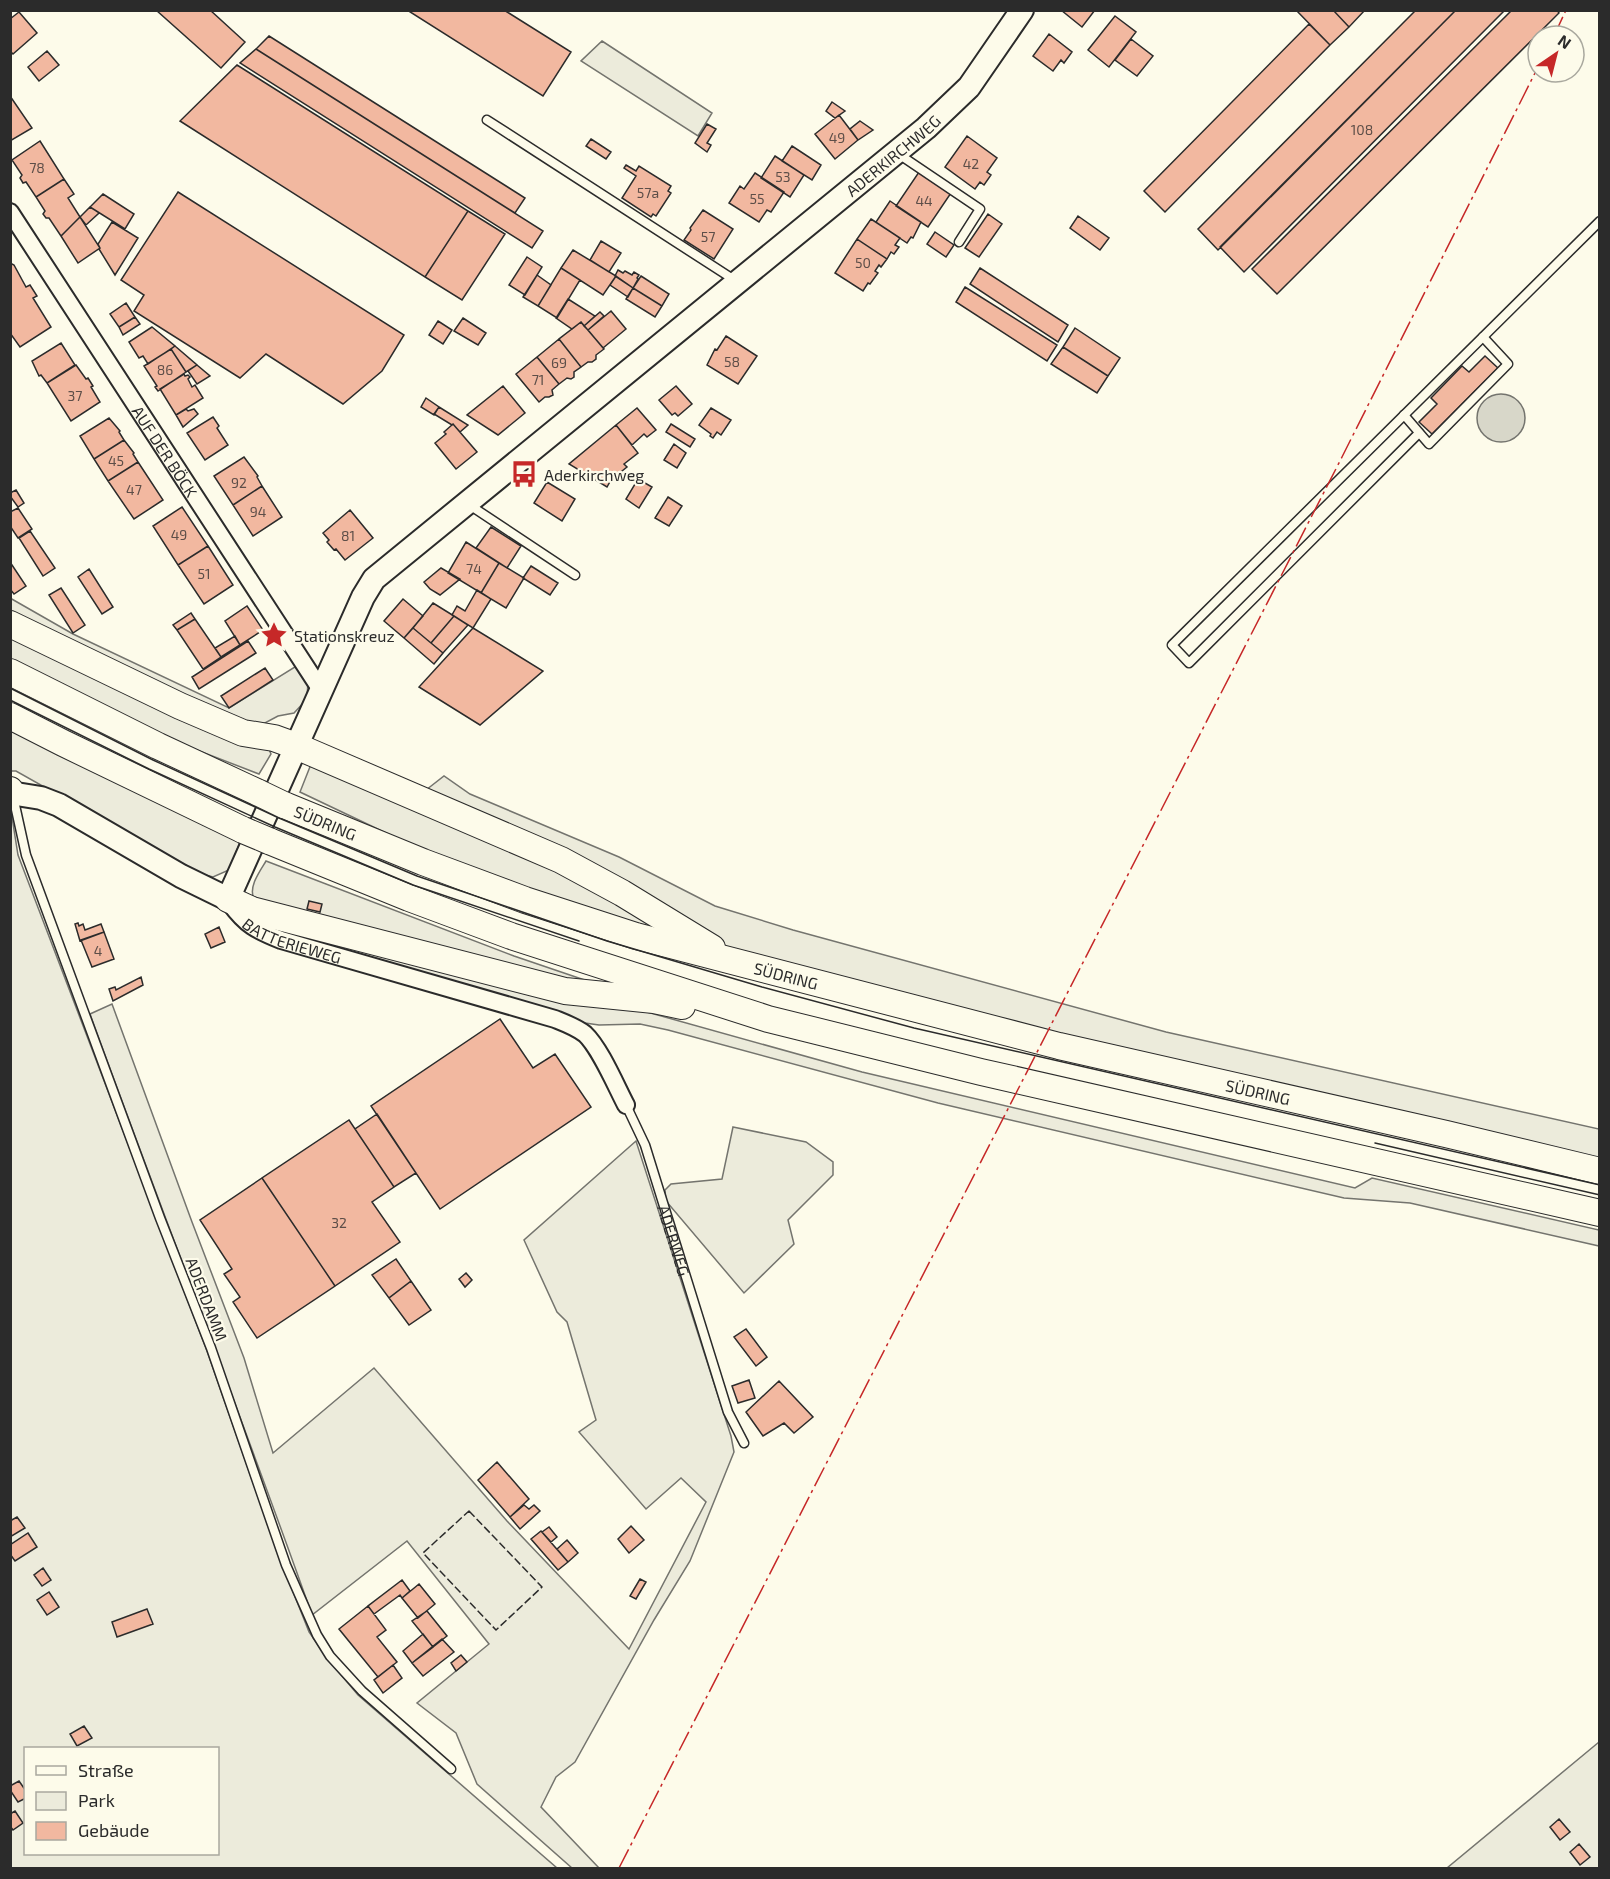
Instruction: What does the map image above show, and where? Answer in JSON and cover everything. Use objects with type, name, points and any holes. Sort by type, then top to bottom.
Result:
[{"type":"main road","points":[[10,624],[243,733],[274,738],[296,746],[561,860],[622,892],[665,921],[741,965]]},
{"type":"main road","name":"SÜDRING","points":[[10,672],[149,742],[284,805],[423,862],[525,900],[636,936],[1059,1046],[1599,1171]]},
{"type":"main road","points":[[10,716],[243,830],[409,898],[511,936],[768,1019],[981,1072],[1599,1213]]},
{"type":"main road","points":[[228,900],[252,910],[565,990],[654,1000],[768,1019]]},
{"type":"street","name":"ADERKIRCHWEG","points":[[228,900],[363,597],[374,579],[926,128],[969,87],[1022,10]]},
{"type":"street","name":"AUF DER BÖCK","points":[[10,212],[321,690]]},
{"type":"street","name":"BATTERIEWEG","points":[[11,792],[41,798],[59,805],[181,876],[228,900],[242,919],[260,932],[555,1019],[573,1026],[593,1044]]},
{"type":"street","name":"ADERWEG","points":[[593,1044],[626,1106]]},
{"type":"lane","points":[[487,120],[739,283]]},
{"type":"lane","points":[[897,152],[980,209],[958,242]]},
{"type":"lane","points":[[1419,434],[1190,663],[1173,645],[1599,221]]},
{"type":"lane","points":[[1404,415],[1429,444],[1508,364],[1483,337]]},
{"type":"lane","points":[[466,503],[575,575]]},
{"type":"lane","name":"ADERDAMM","points":[[11,792],[26,855],[160,1218],[211,1348],[286,1565],[313,1625],[330,1656],[362,1691],[451,1769]]},
{"type":"lane","name":"ADERWEG","points":[[626,1106],[645,1144],[729,1412],[744,1443]]},
{"type":"green space","points":[[602,41],[712,113],[698,136],[581,61]]},
{"type":"green space","points":[[10,598],[73,634],[229,708],[298,665],[308,680],[307,699],[294,713],[278,716],[259,726],[271,754],[259,774],[163,737],[11,660]]},
{"type":"green space","points":[[10,726],[242,837],[229,870],[213,877],[197,873],[16,771],[11,771]]},
{"type":"green space","points":[[317,749],[426,790],[444,776],[470,794],[619,857],[715,906],[793,930],[1166,1032],[1599,1129],[1599,1161],[958,1009],[619,922],[426,852],[300,792]]},
{"type":"green space","points":[[11,811],[18,855],[207,1351],[277,1551],[309,1632],[358,1695],[557,1868],[11,1868]]},
{"type":"green space","points":[[266,861],[514,956],[614,990],[579,985],[254,899],[252,889]]},
{"type":"green space","points":[[251,920],[629,1007],[862,1072],[1355,1188],[1372,1178],[1599,1230],[1599,1246],[1410,1203],[1344,1198],[938,1103],[668,1030],[640,1024],[585,1023],[311,944]]},
{"type":"green space","points":[[112,1004],[244,1358],[273,1453],[374,1368],[507,1521],[629,1649],[706,1502],[681,1478],[646,1509],[579,1432],[596,1420],[567,1322],[557,1312],[524,1240],[636,1141],[731,1436],[734,1452],[690,1561],[654,1620],[575,1762],[556,1777],[541,1807],[599,1868],[572,1868],[477,1784],[456,1733],[417,1703],[489,1644],[407,1541],[312,1615],[90,1014]]},
{"type":"green space","points":[[733,1127],[806,1142],[833,1162],[833,1175],[788,1220],[794,1244],[744,1293],[666,1201],[665,1190],[671,1184],[722,1179]]},
{"type":"green space","points":[[1599,1742],[1599,1868],[1447,1868]]},
{"type":"shaded area","points":[[1496,394],[1506,394],[1518,401],[1525,413],[1525,423],[1518,435],[1506,442],[1496,442],[1481,431],[1477,423],[1477,413],[1488,398]]},
{"type":"building","points":[[156,10],[210,10],[245,42],[221,68]]},
{"type":"building","points":[[407,10],[504,10],[571,52],[543,96]]},
{"type":"building","points":[[1061,10],[1095,10],[1082,27]]},
{"type":"building","points":[[1296,10],[1333,10],[1349,27],[1330,45]]},
{"type":"building","points":[[1333,10],[1365,10],[1349,27]]},
{"type":"building","points":[[1416,10],[1456,10],[1218,250],[1198,229]]},
{"type":"building","points":[[1456,10],[1505,10],[1244,272],[1220,247]]},
{"type":"building","points":[[1512,10],[1557,10],[1559,13],[1548,24],[1526,24],[1526,46],[1277,294],[1252,269]]},
{"type":"building","points":[[19,12],[37,33],[13,54],[10,51],[10,19]]},
{"type":"building","points":[[1115,16],[1136,32],[1109,67],[1088,50]]},
{"type":"building","points":[[1309,24],[1330,45],[1165,212],[1144,191]]},
{"type":"building","points":[[1049,34],[1072,52],[1064,63],[1061,60],[1053,71],[1033,56]]},
{"type":"building","points":[[269,36],[525,198],[515,213],[256,49]]},
{"type":"building","points":[[1131,39],[1153,56],[1137,76],[1115,60]]},
{"type":"building","points":[[256,49],[543,231],[532,248],[240,63]]},
{"type":"building","points":[[47,51],[59,65],[39,81],[28,67]]},
{"type":"building","points":[[237,65],[468,211],[425,277],[180,121]]},
{"type":"building","points":[[10,96],[32,128],[10,141]]},
{"type":"building","points":[[832,102],[845,111],[835,118],[826,111]]},
{"type":"building","points":[[839,115],[858,140],[835,159],[815,134]]},
{"type":"building","points":[[860,121],[873,130],[858,140],[850,129]]},
{"type":"building","points":[[707,124],[716,129],[707,143],[711,145],[707,152],[695,143]]},
{"type":"building","points":[[967,136],[997,158],[987,172],[991,175],[984,185],[980,182],[975,189],[945,167]]},
{"type":"building","points":[[591,139],[611,152],[606,159],[586,146]]},
{"type":"building","points":[[40,141],[64,179],[36,197],[26,182],[23,183],[20,178],[22,175],[12,160]]},
{"type":"building","points":[[792,146],[821,165],[812,180],[782,161]]},
{"type":"building","points":[[775,156],[804,175],[790,197],[761,178]]},
{"type":"building","points":[[626,165],[636,171],[639,166],[671,186],[668,191],[671,193],[656,216],[653,214],[651,217],[622,198],[636,176],[624,168]]},
{"type":"building","points":[[919,172],[951,193],[928,227],[896,206]]},
{"type":"building","points":[[755,173],[784,192],[771,212],[767,210],[759,222],[729,203],[740,186],[744,189]]},
{"type":"building","points":[[64,179],[74,194],[68,198],[80,217],[61,236],[49,218],[43,214],[45,211],[36,197]]},
{"type":"building","points":[[178,192],[404,335],[382,371],[343,404],[266,354],[240,378],[134,311],[144,295],[121,280]]},
{"type":"building","points":[[103,194],[134,214],[125,229],[90,207]]},
{"type":"building","points":[[890,201],[921,222],[913,238],[911,237],[907,243],[876,222]]},
{"type":"building","points":[[90,207],[99,213],[86,225],[80,217]]},
{"type":"building","points":[[703,210],[733,229],[714,259],[684,240]]},
{"type":"building","points":[[468,211],[505,234],[462,300],[425,277]]},
{"type":"building","points":[[988,214],[1002,224],[979,257],[965,248]]},
{"type":"building","points":[[1078,216],[1109,238],[1100,250],[1070,228]]},
{"type":"building","points":[[80,217],[100,248],[78,263],[61,236]]},
{"type":"building","points":[[871,219],[900,238],[895,245],[899,247],[894,254],[891,252],[887,259],[857,239]]},
{"type":"building","points":[[112,222],[138,238],[115,275],[98,244]]},
{"type":"building","points":[[935,232],[954,245],[946,257],[927,244]]},
{"type":"building","points":[[857,239],[887,259],[881,267],[879,265],[875,271],[878,273],[863,291],[835,273]]},
{"type":"building","points":[[601,241],[621,253],[609,272],[590,260]]},
{"type":"building","points":[[573,250],[616,276],[603,295],[561,268]]},
{"type":"building","points":[[527,257],[542,267],[525,295],[509,285]]},
{"type":"building","points":[[10,263],[14,265],[26,287],[30,285],[37,296],[33,298],[51,327],[20,347],[10,333]]},
{"type":"building","points":[[561,268],[580,280],[557,318],[538,306]]},
{"type":"building","points":[[980,268],[1068,325],[1058,342],[970,284]]},
{"type":"building","points":[[618,270],[639,275],[633,288],[615,276]]},
{"type":"building","points":[[537,275],[551,285],[538,306],[523,297]]},
{"type":"building","points":[[616,276],[633,288],[628,297],[610,285]]},
{"type":"building","points":[[641,276],[669,294],[662,306],[633,288]]},
{"type":"building","points":[[965,287],[1057,345],[1047,361],[956,302]]},
{"type":"building","points":[[633,288],[662,306],[655,317],[626,299]]},
{"type":"building","points":[[568,299],[595,316],[584,326],[581,322],[572,329],[556,318]]},
{"type":"building","points":[[126,303],[135,317],[119,327],[110,314]]},
{"type":"building","points":[[611,311],[626,329],[603,348],[588,330]]},
{"type":"building","points":[[600,312],[604,316],[588,330],[584,326]]},
{"type":"building","points":[[135,317],[140,324],[123,335],[119,327]]},
{"type":"building","points":[[463,318],[486,333],[478,345],[454,331]]},
{"type":"building","points":[[438,321],[452,330],[443,344],[429,335]]},
{"type":"building","points":[[581,322],[604,349],[596,355],[596,359],[581,367],[559,339]]},
{"type":"building","points":[[152,327],[175,346],[148,364],[143,356],[139,358],[129,342]]},
{"type":"building","points":[[1075,328],[1120,358],[1108,376],[1063,347]]},
{"type":"building","points":[[726,336],[757,356],[738,384],[707,365],[715,349],[717,350]]},
{"type":"building","points":[[559,339],[581,367],[574,372],[574,377],[567,378],[559,384],[537,357]]},
{"type":"building","points":[[61,343],[75,365],[47,383],[41,375],[39,376],[32,361]]},
{"type":"building","points":[[175,346],[197,365],[186,372],[171,349]]},
{"type":"building","points":[[1063,347],[1108,376],[1097,393],[1051,364]]},
{"type":"building","points":[[171,349],[186,372],[158,391],[144,366]]},
{"type":"building","points":[[1485,356],[1498,368],[1432,434],[1419,422],[1437,404],[1431,398],[1462,366],[1469,372]]},
{"type":"building","points":[[537,357],[559,384],[552,390],[553,395],[539,402],[516,374]]},
{"type":"building","points":[[76,365],[86,379],[88,378],[100,402],[71,421],[47,383]]},
{"type":"building","points":[[197,365],[210,376],[197,384],[188,371]]},
{"type":"building","points":[[184,374],[190,377],[188,379],[192,387],[195,385],[203,398],[176,415],[160,389]]},
{"type":"building","points":[[503,386],[525,413],[498,435],[467,415]]},
{"type":"building","points":[[676,386],[692,404],[678,416],[675,413],[672,415],[659,400]]},
{"type":"building","points":[[426,398],[439,407],[434,415],[421,407]]},
{"type":"building","points":[[439,407],[468,425],[460,432],[453,424],[434,414]]},
{"type":"building","points":[[637,408],[656,430],[647,437],[644,434],[632,445],[616,425]]},
{"type":"building","points":[[711,408],[731,420],[721,435],[717,432],[713,438],[699,425]]},
{"type":"building","points":[[186,409],[188,411],[194,409],[198,414],[183,427],[176,415]]},
{"type":"building","points":[[213,417],[228,445],[205,460],[187,433]]},
{"type":"building","points":[[109,418],[124,440],[94,459],[80,436]]},
{"type":"building","points":[[453,424],[477,452],[456,469],[435,443]]},
{"type":"building","points":[[671,424],[695,439],[690,447],[666,432]]},
{"type":"building","points":[[616,425],[638,453],[624,464],[627,467],[611,480],[607,487],[569,464]]},
{"type":"building","points":[[124,440],[138,462],[108,481],[94,459]]},
{"type":"building","points":[[674,444],[686,453],[677,468],[664,460]]},
{"type":"building","points":[[244,457],[258,476],[262,486],[233,505],[214,476]]},
{"type":"building","points":[[138,462],[163,500],[134,519],[108,481]]},
{"type":"building","points":[[638,479],[652,487],[639,508],[626,499]]},
{"type":"building","points":[[547,482],[575,499],[562,521],[534,503]]},
{"type":"building","points":[[262,486],[282,517],[253,536],[233,505]]},
{"type":"building","points":[[16,490],[24,503],[18,507],[10,496],[10,493]]},
{"type":"building","points":[[668,497],[682,506],[669,526],[655,518]]},
{"type":"building","points":[[182,507],[208,546],[178,565],[153,526]]},
{"type":"building","points":[[18,508],[32,529],[18,538],[10,526],[10,512]]},
{"type":"building","points":[[350,510],[373,538],[345,560],[327,542],[329,540],[323,533]]},
{"type":"building","points":[[491,527],[521,546],[507,568],[476,548]]},
{"type":"building","points":[[30,531],[55,568],[43,576],[19,538]]},
{"type":"building","points":[[466,542],[499,563],[481,593],[448,573]]},
{"type":"building","points":[[208,546],[233,585],[204,604],[178,565]]},
{"type":"building","points":[[10,562],[26,586],[14,594],[10,589]]},
{"type":"building","points":[[499,563],[524,578],[506,608],[481,593]]},
{"type":"building","points":[[531,566],[558,583],[550,595],[523,578]]},
{"type":"building","points":[[441,568],[460,579],[440,595],[424,582]]},
{"type":"building","points":[[89,569],[113,607],[102,614],[78,577]]},
{"type":"building","points":[[61,588],[85,625],[73,633],[49,595]]},
{"type":"building","points":[[477,590],[491,599],[473,628],[452,615],[457,606],[465,611]]},
{"type":"building","points":[[403,599],[423,616],[404,638],[384,621]]},
{"type":"building","points":[[433,603],[454,616],[431,643],[413,628]]},
{"type":"building","points":[[247,606],[263,630],[240,645],[225,621]]},
{"type":"building","points":[[191,613],[195,619],[177,630],[173,625]]},
{"type":"building","points":[[454,616],[468,625],[443,653],[431,643]]},
{"type":"building","points":[[195,619],[221,657],[203,669],[177,630]]},
{"type":"building","points":[[413,628],[443,653],[434,664],[404,638]]},
{"type":"building","points":[[473,628],[543,671],[480,725],[419,687]]},
{"type":"building","points":[[235,636],[240,645],[221,657],[215,648]]},
{"type":"building","points":[[248,641],[256,653],[199,689],[192,677]]},
{"type":"building","points":[[265,668],[273,680],[229,708],[221,696]]},
{"type":"building","points":[[309,901],[322,904],[320,912],[307,909]]},
{"type":"building","points":[[78,923],[79,926],[83,924],[85,930],[101,924],[104,932],[80,941],[75,924]]},
{"type":"building","points":[[219,927],[225,942],[211,948],[205,934]]},
{"type":"building","points":[[104,932],[114,959],[92,967],[81,940]]},
{"type":"building","points":[[141,977],[143,985],[113,1001],[109,989],[115,987],[116,990]]},
{"type":"building","points":[[500,1019],[533,1068],[555,1054],[591,1107],[440,1209],[371,1106]]},
{"type":"building","points":[[377,1114],[416,1173],[394,1187],[355,1129]]},
{"type":"building","points":[[349,1120],[394,1187],[372,1202],[400,1242],[335,1286],[262,1178]]},
{"type":"building","points":[[262,1178],[335,1286],[257,1338],[233,1302],[240,1297],[224,1274],[232,1269],[200,1220]]},
{"type":"building","points":[[396,1259],[411,1281],[389,1298],[372,1275]]},
{"type":"building","points":[[466,1273],[472,1280],[465,1287],[459,1279]]},
{"type":"building","points":[[411,1281],[431,1310],[409,1325],[389,1298]]},
{"type":"building","points":[[746,1329],[767,1357],[756,1366],[734,1337]]},
{"type":"building","points":[[749,1380],[755,1398],[738,1403],[732,1386]]},
{"type":"building","points":[[779,1381],[813,1417],[794,1433],[784,1423],[763,1436],[746,1412]]},
{"type":"building","points":[[497,1462],[529,1499],[510,1517],[478,1480]]},
{"type":"building","points":[[524,1505],[529,1509],[534,1505],[540,1511],[520,1529],[510,1517]]},
{"type":"building","points":[[17,1517],[25,1528],[10,1537],[10,1521]]},
{"type":"building","points":[[631,1526],[644,1540],[629,1553],[618,1539]]},
{"type":"building","points":[[549,1527],[557,1537],[551,1542],[542,1532]]},
{"type":"building","points":[[541,1531],[568,1562],[558,1570],[531,1539]]},
{"type":"building","points":[[28,1533],[37,1547],[15,1561],[10,1554],[10,1545]]},
{"type":"building","points":[[567,1540],[578,1553],[568,1562],[557,1549]]},
{"type":"building","points":[[43,1568],[51,1580],[42,1586],[34,1575]]},
{"type":"building","points":[[640,1579],[646,1582],[636,1599],[630,1596]]},
{"type":"building","points":[[402,1580],[410,1591],[402,1598],[400,1595],[374,1614],[368,1606]]},
{"type":"building","points":[[419,1584],[435,1604],[418,1618],[402,1598]]},
{"type":"building","points":[[49,1592],[59,1607],[47,1615],[37,1600]]},
{"type":"building","points":[[368,1606],[386,1630],[377,1637],[397,1662],[378,1677],[339,1629]]},
{"type":"building","points":[[147,1609],[153,1624],[117,1637],[112,1622]]},
{"type":"building","points":[[427,1611],[447,1636],[433,1647],[412,1621]]},
{"type":"building","points":[[423,1634],[433,1647],[412,1663],[403,1651]]},
{"type":"building","points":[[442,1639],[454,1652],[423,1676],[412,1663]]},
{"type":"building","points":[[461,1655],[467,1662],[456,1671],[451,1663]]},
{"type":"building","points":[[393,1665],[402,1678],[383,1693],[374,1680]]},
{"type":"building","points":[[84,1726],[92,1738],[77,1746],[70,1734]]},
{"type":"building","points":[[19,1781],[24,1788],[24,1799],[18,1802],[10,1786]]},
{"type":"building","points":[[15,1811],[23,1823],[13,1830],[10,1826],[10,1814]]},
{"type":"building","points":[[1559,1819],[1570,1832],[1560,1840],[1550,1827]]},
{"type":"building","points":[[1579,1844],[1590,1857],[1580,1865],[1570,1852]]},
{"type":"tram line","points":[[10,688],[153,760],[279,818],[417,876],[607,941],[762,987],[914,1028],[1600,1185]]},
{"type":"tram line","points":[[10,700],[149,769],[275,827],[413,885],[579,941]]},
{"type":"tram line","points":[[1375,1143],[1600,1195]]},
{"type":"fence","points":[[469,1511],[542,1587],[496,1630],[423,1553],[469,1511]]},
{"type":"power","points":[[1560,24],[1566,10]]},
{"type":"power","points":[[619,1868],[1342,457],[1529,84]]},
{"type":"place","name":"Aderkirchweg","points":[[524,474]]},
{"type":"place","name":"Stationskreuz","points":[[274,635]]}]
